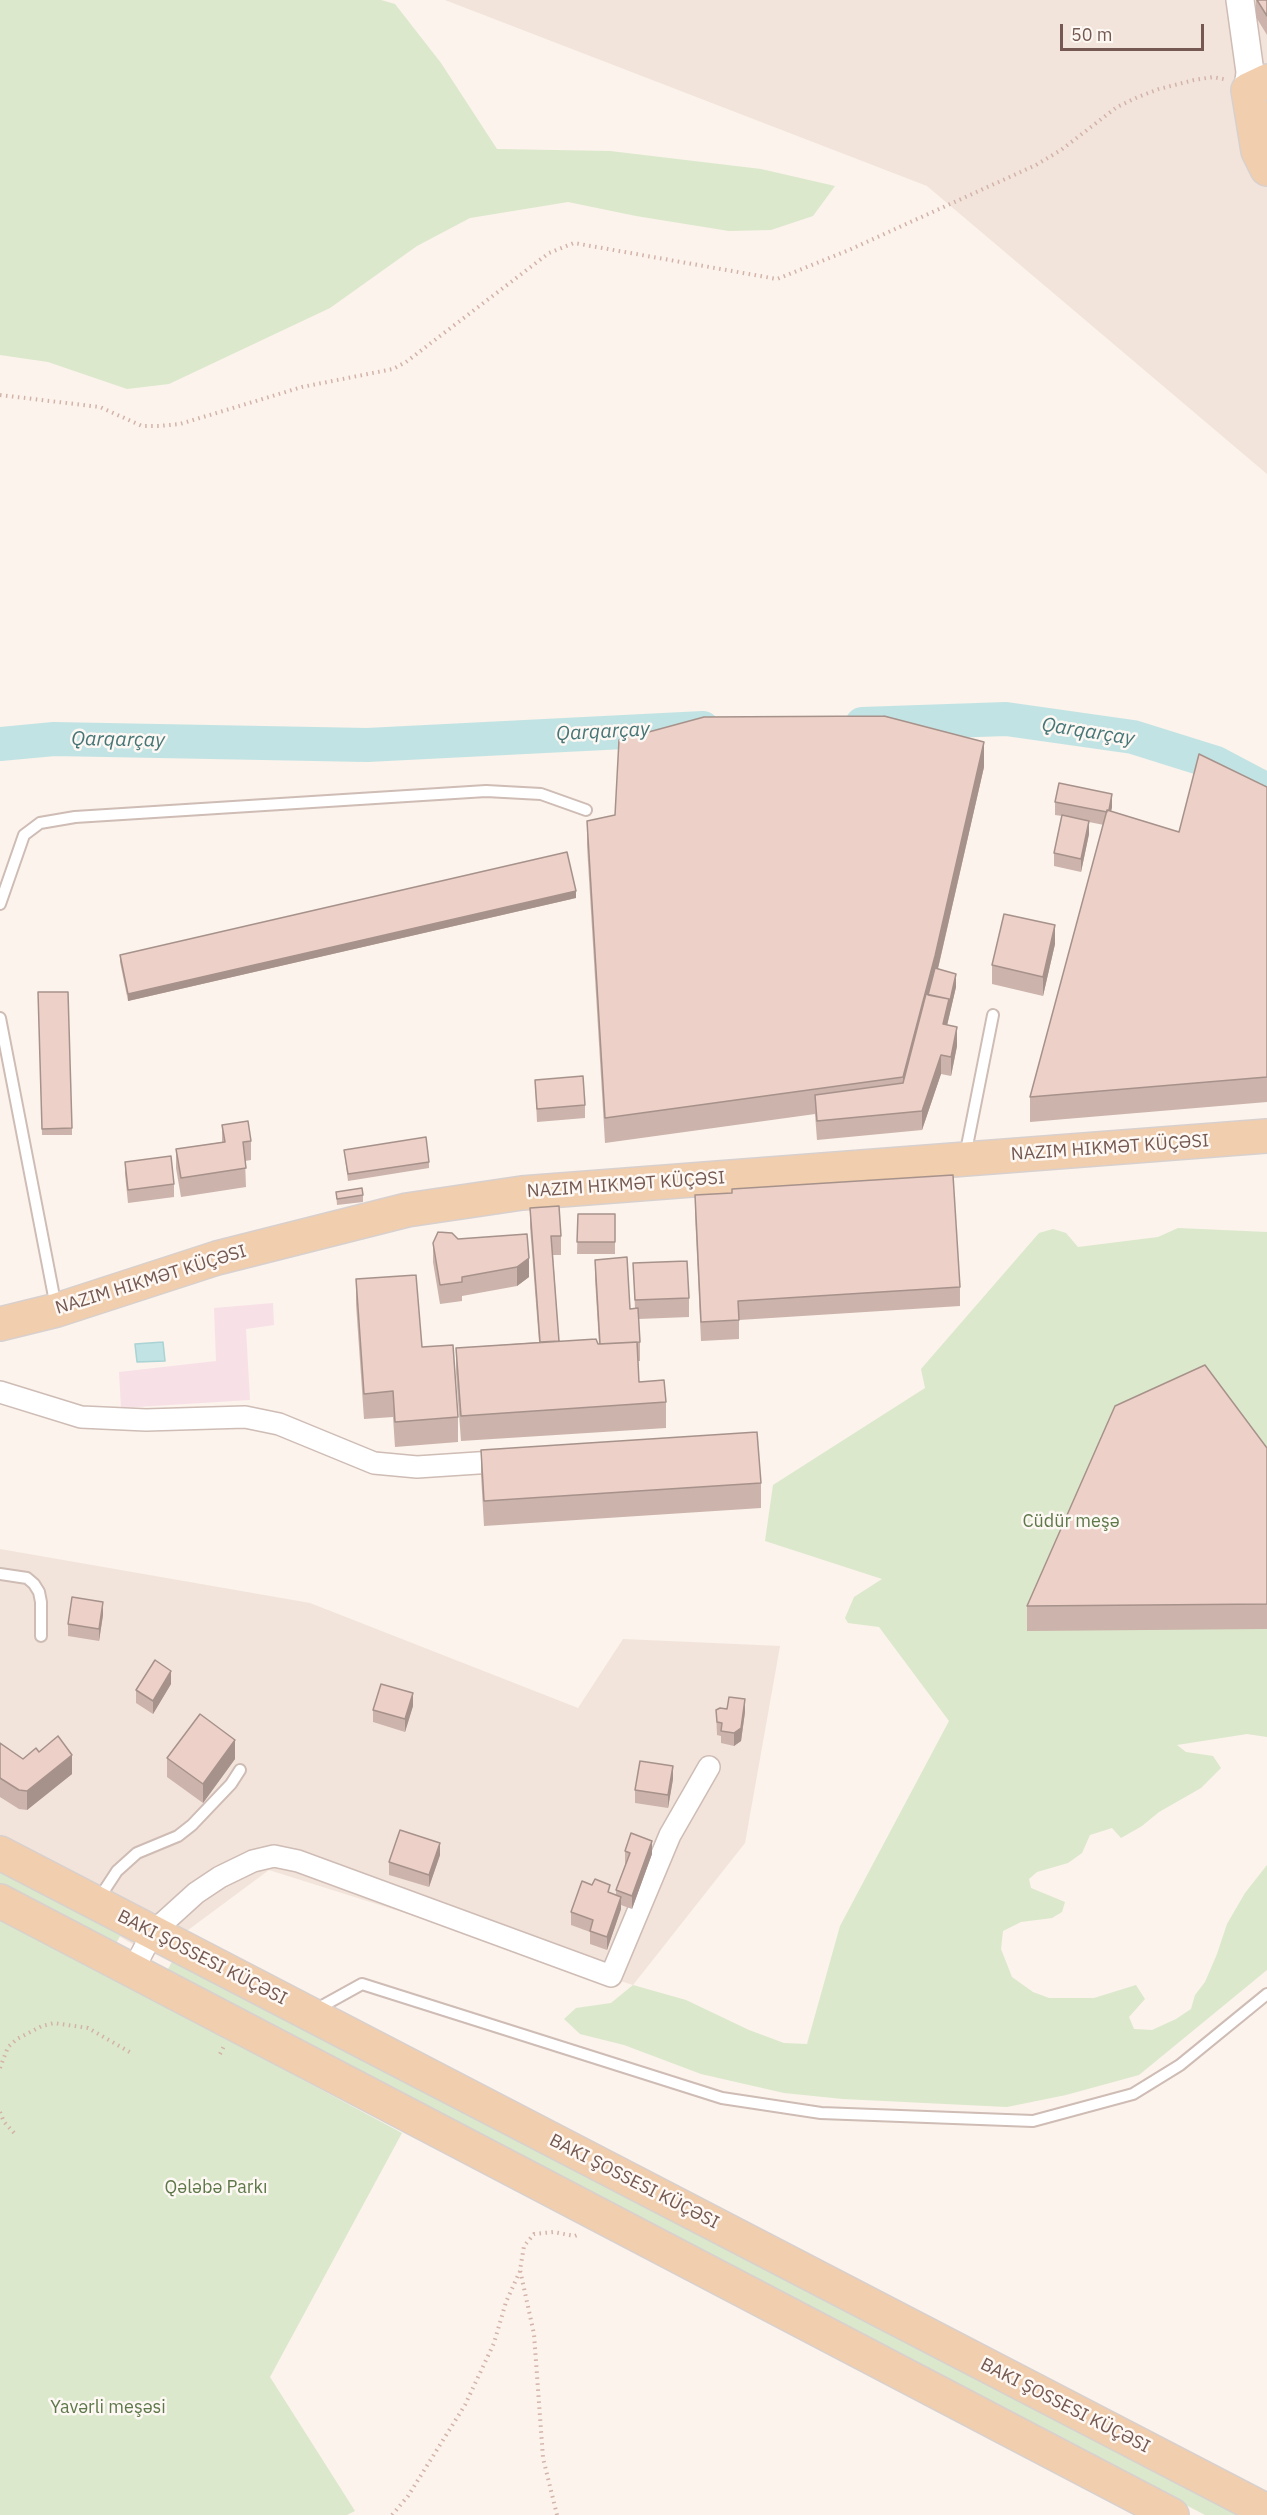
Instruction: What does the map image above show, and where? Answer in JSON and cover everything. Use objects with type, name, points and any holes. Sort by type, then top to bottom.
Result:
[{"type":"main road","points":[[1258,86],[1258,152],[1267,169]]},
{"type":"main road","name":"NAZIM HIKMƏT KÜÇƏSI","points":[[0,1324],[57,1310],[217,1258],[406,1210],[522,1193],[1267,1136]]},
{"type":"main road","points":[[0,1853],[1267,2511]]},
{"type":"main road","points":[[0,1902],[1172,2515]]},
{"type":"street","points":[[1240,0],[1250,72],[1258,86]]},
{"type":"street","points":[[0,1392],[81,1417],[146,1420],[246,1417],[279,1424],[374,1463],[417,1467],[523,1460]]},
{"type":"street","points":[[133,1970],[153,1932],[196,1893],[220,1877],[253,1861],[274,1856],[298,1861],[610,1976],[670,1835],[709,1767]]},
{"type":"lane","points":[[0,904],[24,835],[40,823],[75,817],[486,791],[540,794],[586,810]]},
{"type":"lane","points":[[964,1159],[993,1015]]},
{"type":"lane","points":[[0,1018],[2,1042],[57,1310]]},
{"type":"lane","points":[[0,1574],[27,1578],[34,1584],[41,1602],[41,1636]]},
{"type":"lane","points":[[96,1902],[117,1871],[137,1853],[178,1836],[192,1825],[231,1784],[240,1770]]},
{"type":"lane","points":[[310,2013],[362,1984],[722,2098],[821,2113],[1033,2121],[1133,2094],[1180,2065],[1267,1994]]},
{"type":"path","points":[[0,394],[100,407],[142,426],[159,426],[180,424],[302,387],[393,369],[406,362],[549,254],[574,243],[777,279],[849,250],[1035,165],[1061,150],[1118,107],[1159,89],[1213,77],[1258,86]]},
{"type":"path","points":[[0,2068],[8,2047],[17,2039],[42,2026],[54,2023],[88,2028],[133,2054]]},
{"type":"path","points":[[220,2054],[224,2045]]},
{"type":"path","points":[[0,2112],[4,2122],[16,2135]]},
{"type":"path","points":[[392,2515],[408,2496],[465,2405],[494,2343],[506,2302],[520,2270],[524,2246],[534,2234],[553,2232],[575,2236],[608,2219]]},
{"type":"path","points":[[520,2270],[534,2334],[543,2458],[557,2515]]},
{"type":"shaded area","points":[[445,0],[1267,0],[1267,474],[927,186]]},
{"type":"shaded area","points":[[273,1303],[274,1325],[246,1329],[250,1400],[121,1408],[119,1372],[216,1361],[214,1308]]},
{"type":"shaded area","points":[[0,1549],[310,1603],[578,1708],[623,1639],[780,1646],[745,1843],[633,1985],[269,1870],[153,1956],[0,1867]]},
{"type":"green space","points":[[0,0],[381,0],[395,4],[441,63],[497,149],[610,151],[761,169],[835,186],[813,216],[771,230],[729,231],[568,202],[470,218],[417,246],[330,308],[169,384],[127,389],[48,362],[0,355]]},
{"type":"green space","name":"Cüdür meşə","points":[[1178,1228],[1267,1232],[1267,1737],[1247,1734],[1177,1745],[1186,1752],[1213,1756],[1221,1768],[1201,1788],[1159,1812],[1142,1826],[1121,1838],[1112,1828],[1090,1835],[1082,1853],[1068,1863],[1037,1872],[1029,1879],[1031,1888],[1065,1902],[1062,1912],[1052,1918],[1021,1922],[1003,1931],[1001,1949],[1012,1977],[1033,1992],[1049,1998],[1094,1998],[1136,1985],[1145,1999],[1129,2017],[1134,2029],[1152,2030],[1191,2009],[1195,1995],[1205,1982],[1217,1954],[1227,1924],[1245,1893],[1267,1865],[1267,1970],[1139,2075],[1066,2095],[1007,2107],[843,2099],[784,2093],[701,2074],[624,2045],[580,2034],[564,2019],[576,2008],[611,2003],[633,1985],[686,2000],[749,2030],[784,2043],[807,2044],[840,1926],[949,1721],[879,1627],[848,1623],[845,1618],[854,1597],[882,1579],[765,1541],[773,1485],[925,1388],[921,1369],[1039,1233],[1053,1229],[1066,1233],[1078,1247],[1158,1237]]},
{"type":"green space","points":[[0,1866],[123,1931],[115,1945],[0,1885]]},
{"type":"green space","name":"Qələbə Parkı","points":[[0,1917],[402,2133],[270,2377],[355,2511],[347,2515],[0,2515]]},
{"type":"green space","points":[[176,1954],[1244,2515],[1205,2515],[167,1971]]},
{"type":"water","points":[[163,1342],[165,1361],[137,1362],[135,1344]]},
{"type":"building","points":[[1257,0],[1267,0],[1267,16]]},
{"type":"building","points":[[884,716],[984,742],[935,956],[903,1077],[605,1118],[587,821],[615,815],[619,740],[704,717]]},
{"type":"building","points":[[1199,754],[1267,787],[1267,1077],[1030,1097],[1107,810],[1179,832]]},
{"type":"building","points":[[1059,783],[1112,794],[1109,810],[1107,812],[1055,802]]},
{"type":"building","points":[[1062,815],[1089,821],[1081,859],[1054,853]]},
{"type":"building","points":[[567,852],[576,891],[128,994],[120,955]]},
{"type":"building","points":[[1004,914],[1055,925],[1043,977],[992,965]]},
{"type":"building","points":[[935,968],[956,974],[949,1005],[949,999],[928,995]]},
{"type":"building","points":[[38,992],[68,992],[72,1128],[42,1129]]},
{"type":"building","points":[[926,994],[949,999],[943,1024],[957,1027],[951,1057],[941,1055],[922,1111],[817,1121],[815,1095],[903,1083]]},
{"type":"building","points":[[583,1076],[585,1105],[537,1109],[535,1080]]},
{"type":"building","points":[[248,1121],[251,1141],[243,1142],[246,1168],[181,1178],[176,1149],[225,1142],[222,1125]]},
{"type":"building","points":[[426,1137],[429,1162],[348,1174],[344,1150]]},
{"type":"building","points":[[171,1156],[174,1184],[128,1190],[125,1162]]},
{"type":"building","points":[[953,1175],[960,1287],[738,1301],[739,1320],[701,1322],[695,1195],[732,1193],[732,1189]]},
{"type":"building","points":[[362,1188],[363,1195],[337,1199],[336,1192]]},
{"type":"building","points":[[559,1206],[561,1236],[551,1236],[559,1341],[540,1342],[530,1208]]},
{"type":"building","points":[[578,1214],[615,1214],[615,1242],[577,1242]]},
{"type":"building","points":[[438,1232],[452,1233],[458,1239],[527,1234],[529,1258],[517,1267],[462,1277],[462,1282],[440,1285],[433,1243]]},
{"type":"building","points":[[627,1257],[630,1309],[638,1308],[640,1342],[600,1344],[595,1260]]},
{"type":"building","points":[[687,1261],[689,1298],[635,1300],[633,1263]]},
{"type":"building","points":[[416,1275],[422,1347],[453,1345],[458,1417],[395,1422],[393,1391],[364,1394],[356,1279]]},
{"type":"building","points":[[596,1339],[598,1344],[637,1342],[639,1382],[664,1380],[666,1402],[461,1416],[456,1348]]},
{"type":"building","points":[[1205,1365],[1267,1448],[1267,1604],[1027,1606],[1115,1406]]},
{"type":"building","points":[[757,1432],[761,1483],[484,1501],[481,1450]]},
{"type":"building","points":[[72,1597],[103,1602],[99,1629],[68,1624]]},
{"type":"building","points":[[155,1660],[171,1671],[153,1701],[136,1690]]},
{"type":"building","points":[[381,1684],[413,1693],[405,1719],[373,1710]]},
{"type":"building","points":[[729,1697],[745,1699],[741,1728],[734,1733],[721,1731],[722,1723],[717,1722],[716,1710],[727,1709]]},
{"type":"building","points":[[200,1714],[235,1740],[203,1784],[167,1758]]},
{"type":"building","points":[[58,1736],[72,1755],[27,1791],[19,1790],[0,1778],[0,1743],[23,1759],[36,1748],[39,1752]]},
{"type":"building","points":[[640,1761],[673,1766],[668,1795],[635,1790]]},
{"type":"building","points":[[400,1830],[440,1843],[429,1875],[389,1862]]},
{"type":"building","points":[[631,1833],[652,1841],[632,1896],[616,1890],[630,1853],[625,1851]]},
{"type":"building","points":[[595,1879],[610,1885],[608,1892],[621,1897],[607,1937],[590,1931],[593,1920],[571,1912],[582,1881],[592,1885]]},
{"type":"waterway","name":"Qarqarçay","points":[[862,724],[1006,719],[1133,737],[1216,763],[1267,790]]},
{"type":"waterway","name":"Qarqarçay","points":[[0,744],[54,739],[367,745],[703,728]]},
{"type":"park label","name":"Yavərli meşəsi","points":[[108,2408]]}]
